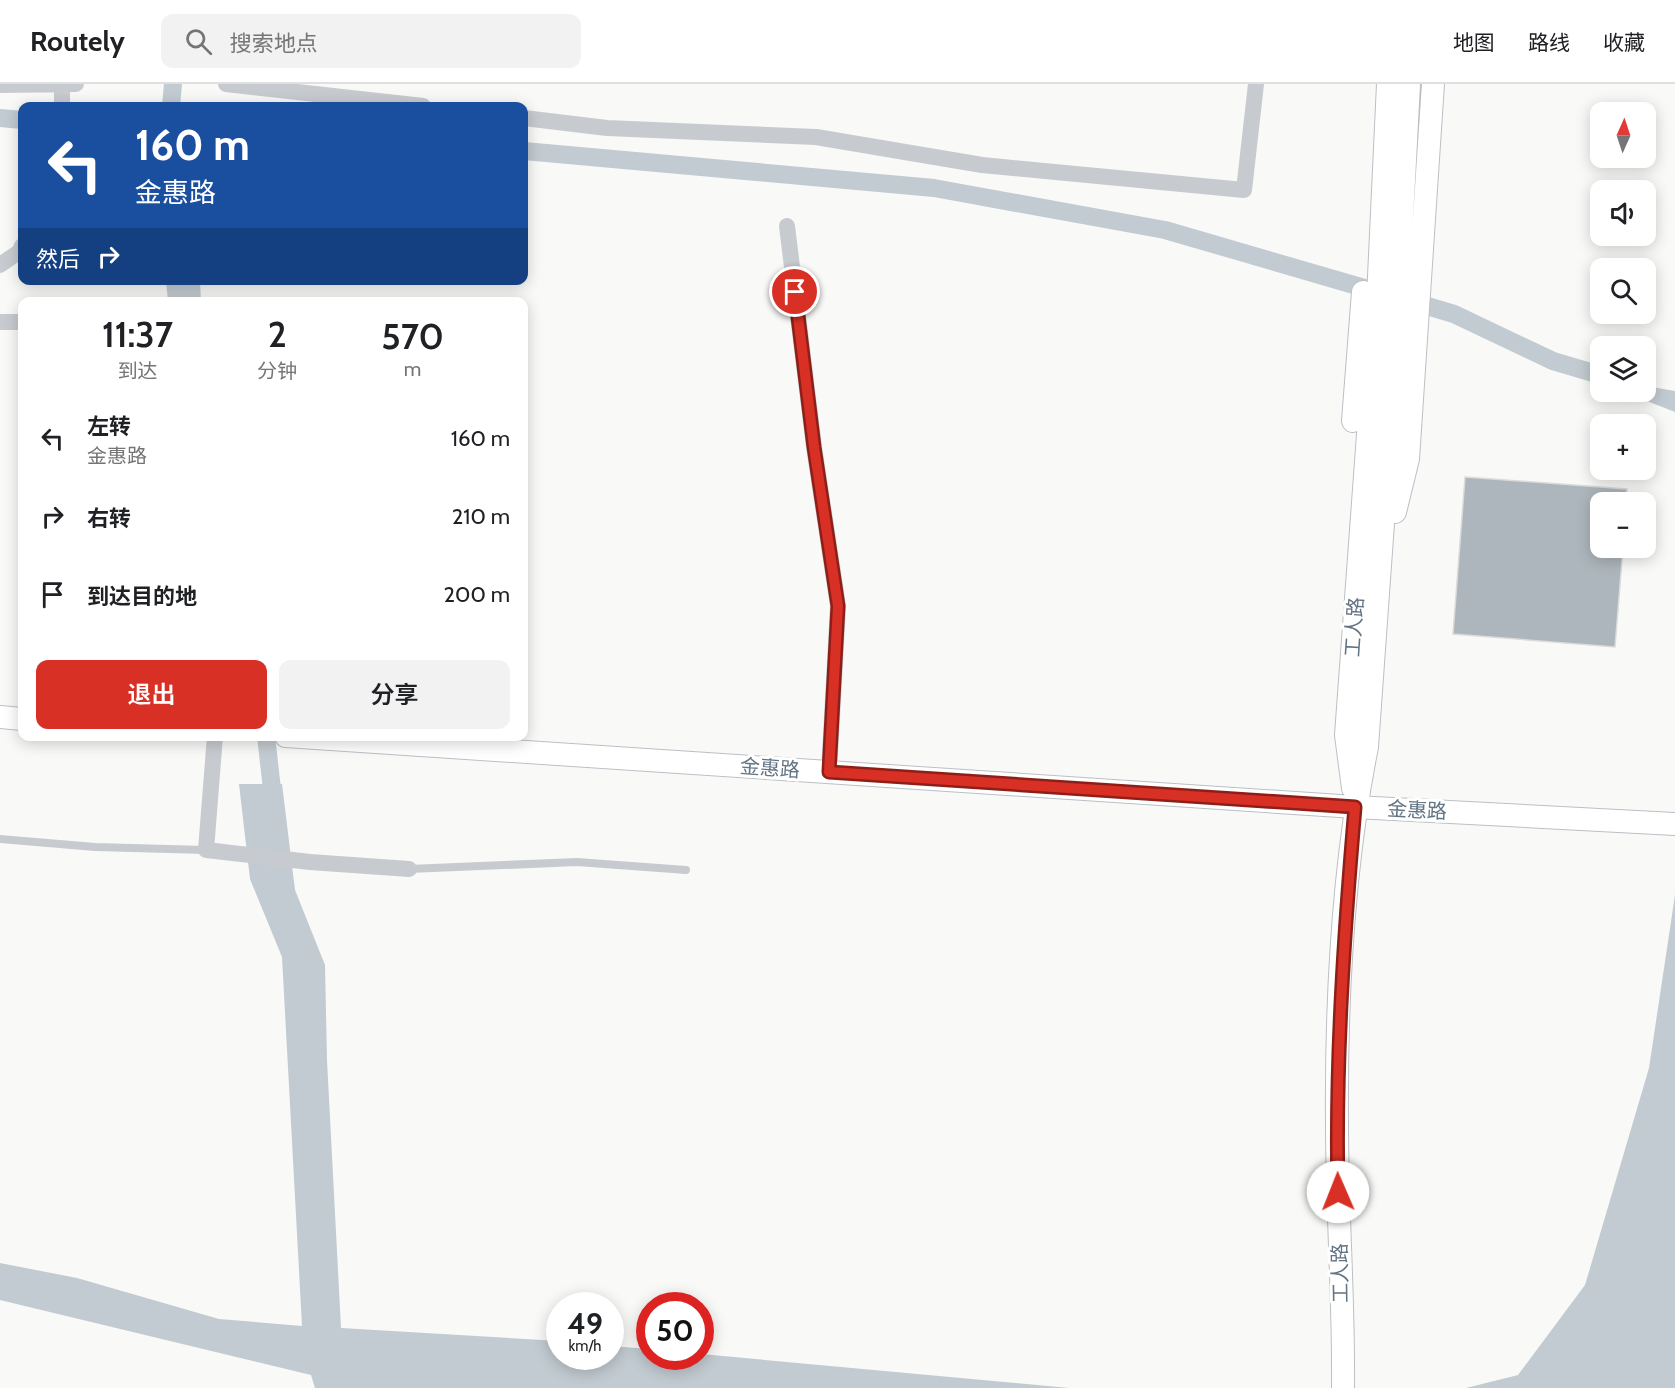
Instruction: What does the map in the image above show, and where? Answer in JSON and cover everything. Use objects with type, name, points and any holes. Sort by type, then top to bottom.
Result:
[{"type":"main road","points":[[1369,572],[1349,487],[1377,84]]},
{"type":"main road","points":[[1378,447],[1378,298],[1388,84]]},
{"type":"main road","points":[[1378,447],[1410,84]]},
{"type":"main road","points":[[1369,572],[1408,459],[1433,84]]},
{"type":"main road","name":"工人路","points":[[1343,1383],[1337,1122],[1342,970],[1355,807],[1367,747],[1369,572],[1378,447]]},
{"type":"main road","points":[[0,717],[18,719]]},
{"type":"main road","name":"金惠路","points":[[348,741],[1355,807],[1675,824]]},
{"type":"street","points":[[226,84],[387,102]]},
{"type":"street","points":[[528,118],[607,128],[816,137],[982,165],[1244,190],[1256,84]]},
{"type":"street","points":[[0,85],[69,85],[63,102]]},
{"type":"street","points":[[787,226],[814,447],[838,606],[829,772]]},
{"type":"street","points":[[0,265],[18,253]]},
{"type":"street","points":[[0,322],[18,322]]},
{"type":"street","points":[[214,741],[206,850],[310,862],[409,869]]},
{"type":"lane","points":[[0,839],[96,847],[206,850]]},
{"type":"lane","points":[[409,869],[577,862],[686,870]]},
{"type":"shaded area","points":[[166,285],[200,285],[201,297],[168,297]]},
{"type":"shaded area","points":[[1553,361],[1590,371],[1590,377]]},
{"type":"shaded area","points":[[1656,388],[1675,391],[1675,412],[1650,402],[1656,402]]},
{"type":"shaded area","points":[[239,784],[282,784],[295,890],[325,965],[327,1060],[341,1328],[546,1340],[546,1370],[624,1370],[624,1347],[636,1348],[636,1370],[714,1370],[714,1355],[1069,1388],[315,1388],[311,1375],[0,1300],[0,1263],[77,1278],[219,1319],[302,1326],[282,957],[250,879]]},
{"type":"shaded area","points":[[1675,895],[1675,1388],[1466,1388],[1518,1375],[1585,1285],[1649,1068]]},
{"type":"building","points":[[1465,477],[1627,489],[1627,492],[1590,492],[1590,558],[1622,558],[1615,647],[1453,634]]},
{"type":"waterway","points":[[171,102],[173,84]]},
{"type":"waterway","points":[[0,118],[18,120]]},
{"type":"waterway","points":[[528,151],[934,188],[1165,230],[1378,292]]},
{"type":"waterway","points":[[1407,300],[1454,314],[1553,361],[1590,372]]},
{"type":"waterway","points":[[267,741],[274,807]]},
{"type":"route","points":[[795,292],[814,447],[838,606],[829,772],[1355,807],[1342,970],[1337,1122],[1338,1192]]}]
